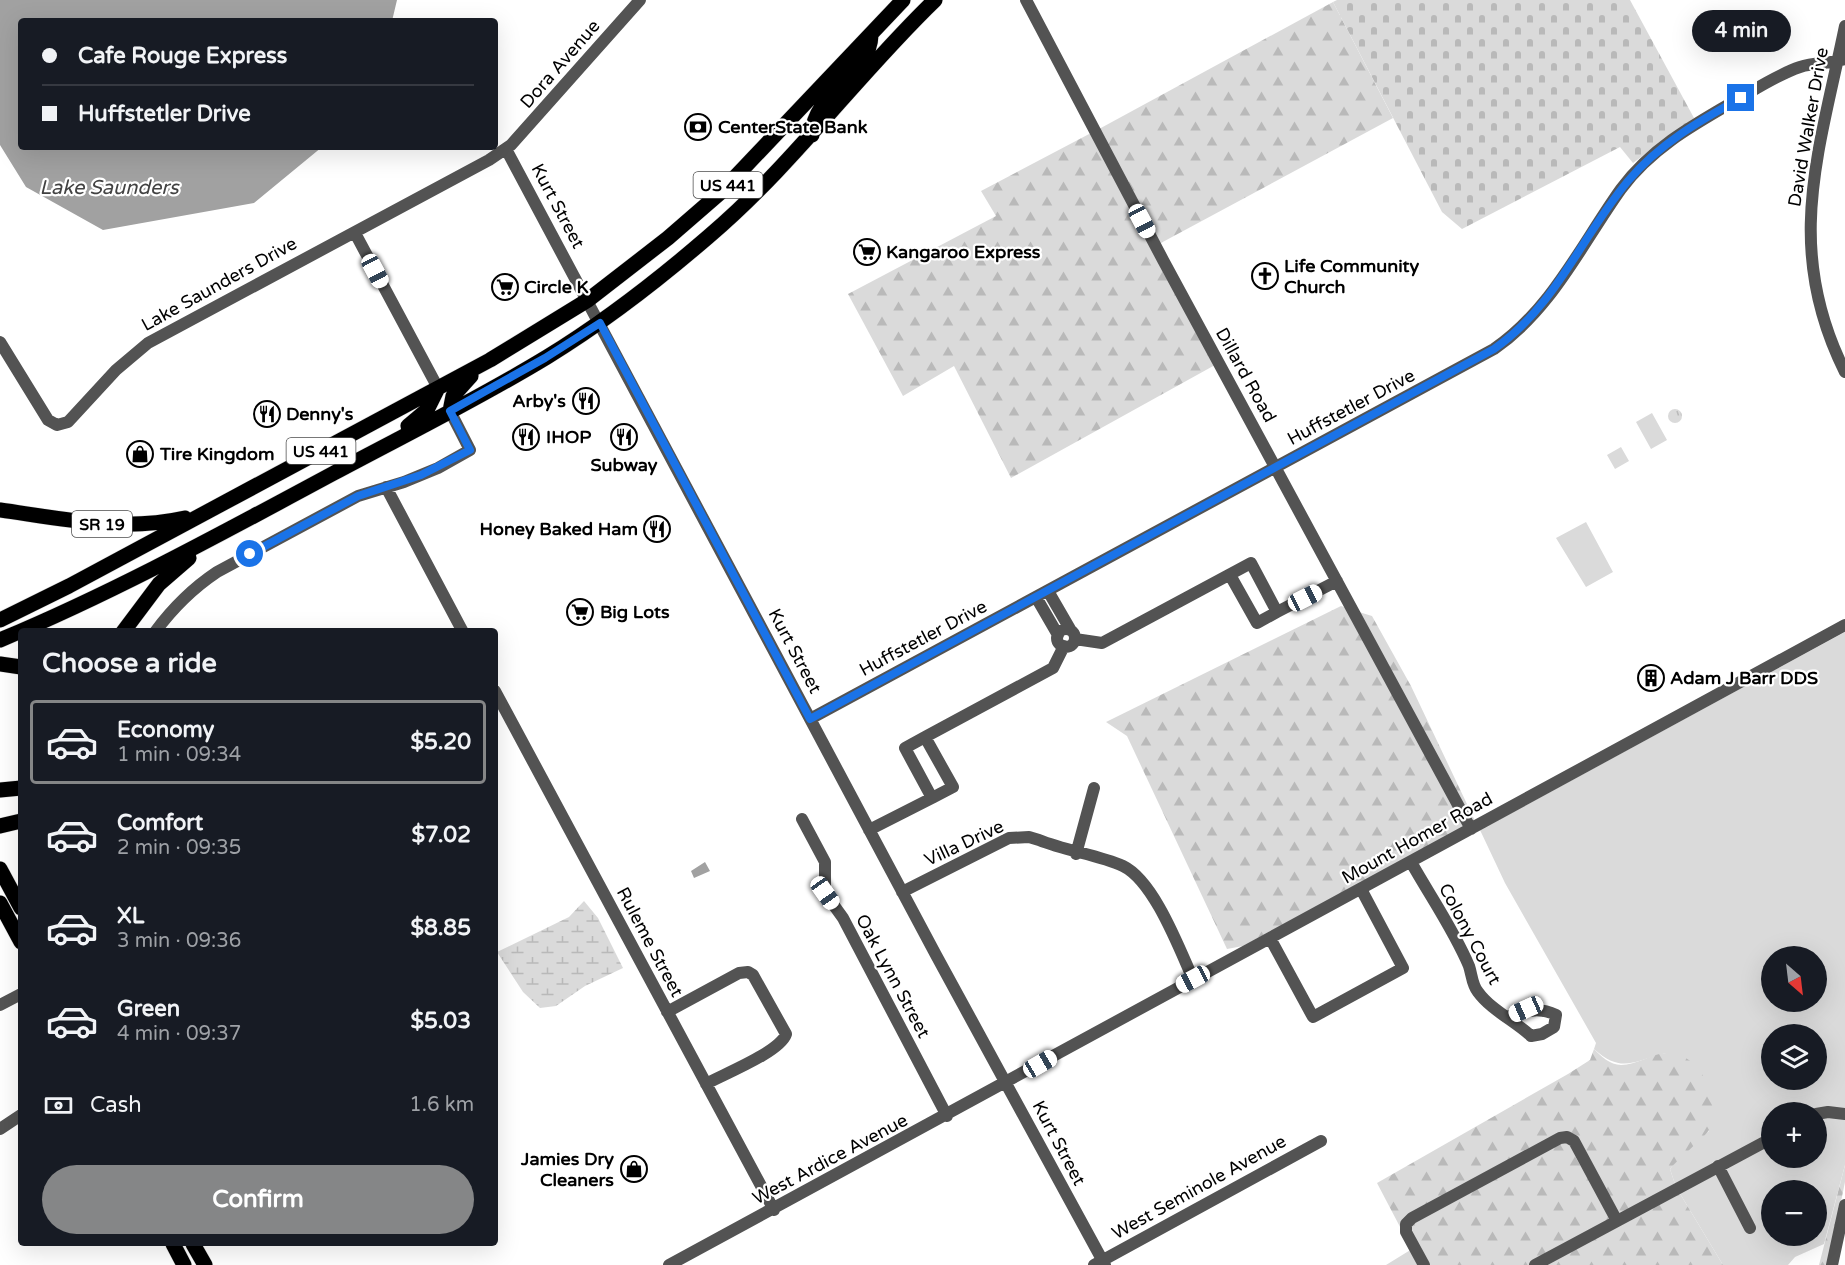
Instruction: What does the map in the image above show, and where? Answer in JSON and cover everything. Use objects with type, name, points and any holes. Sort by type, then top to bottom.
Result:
[{"type":"main road","name":"US 441","points":[[0,620],[69,586],[490,360],[588,300],[668,238],[721,192],[903,0]]},
{"type":"main road","name":"US 441","points":[[26,628],[119,586],[216,536],[450,411],[545,358],[600,323],[710,236],[760,189],[812,135],[930,2]]},
{"type":"main road","points":[[812,135],[815,115],[868,54],[871,34]]},
{"type":"main road","points":[[450,411],[453,396],[462,383],[490,360]]},
{"type":"main road","points":[[385,445],[427,410],[438,388]]},
{"type":"main road","name":"SR 19","points":[[0,510],[105,525],[136,526],[203,514]]},
{"type":"main road","points":[[126,628],[159,584],[216,536]]},
{"type":"main road","name":"US 441","points":[[0,640],[18,632]]},
{"type":"main road","points":[[0,664],[18,667]]},
{"type":"main road","points":[[0,790],[18,788]]},
{"type":"main road","points":[[0,826],[18,822]]},
{"type":"main road","points":[[0,869],[18,902]]},
{"type":"main road","points":[[0,903],[18,936]]},
{"type":"main road","points":[[174,1246],[184,1265]]},
{"type":"main road","points":[[194,1246],[205,1265]]},
{"type":"street","name":"Dora Avenue","points":[[506,149],[527,130],[640,0]]},
{"type":"street","name":"Dillard Road","points":[[1026,0],[1163,260],[1471,829]]},
{"type":"street","name":"David Walker Drive","points":[[1845,26],[1841,60],[1812,186],[1809,235],[1818,307],[1832,346],[1845,372]]},
{"type":"street","name":"Huffstetler Drive","points":[[810,719],[1460,369],[1518,331],[1551,295],[1629,180],[1672,139],[1782,74],[1802,67],[1841,60]]},
{"type":"street","name":"Lake Saunders Drive","points":[[0,342],[39,409],[52,423],[62,425],[68,422],[124,363],[147,343],[506,149]]},
{"type":"street","name":"Kurt Street","points":[[506,149],[902,892],[1007,1084],[1100,1263]]},
{"type":"street","points":[[354,233],[438,388]]},
{"type":"street","points":[[158,628],[176,607],[211,576],[358,496],[438,468],[470,450],[450,411]]},
{"type":"street","points":[[386,487],[461,628]]},
{"type":"street","points":[[1036,597],[1069,641],[1102,643],[1251,563],[1277,612]]},
{"type":"street","points":[[1230,575],[1257,623],[1337,581]]},
{"type":"street","points":[[1048,591],[1069,641]]},
{"type":"street","points":[[1043,609],[1054,602]]},
{"type":"street","name":"Mount Homer Road","points":[[1007,1084],[1193,979],[1845,626]]},
{"type":"street","points":[[932,798],[905,748],[1053,668],[1069,641]]},
{"type":"street","name":"Ruleme Street","points":[[498,697],[774,1209]]},
{"type":"street","points":[[869,830],[953,787],[925,737]]},
{"type":"street","points":[[1076,854],[1094,788]]},
{"type":"street","name":"Oak Lynn Street","points":[[802,819],[812,833],[825,862],[825,893],[860,948],[947,1116]]},
{"type":"street","name":"Villa Drive","points":[[902,892],[1009,838],[1029,837],[1076,854],[1121,865],[1135,875],[1161,913],[1193,979]]},
{"type":"street","name":"Colony Court","points":[[1411,862],[1468,966],[1477,992],[1506,1017]]},
{"type":"street","points":[[1270,938],[1313,1017],[1403,968],[1361,889]]},
{"type":"street","points":[[667,1012],[739,973],[748,972],[753,975],[786,1034],[784,1040],[773,1049],[706,1084]]},
{"type":"street","points":[[0,1005],[18,996]]},
{"type":"street","name":"West Ardice Avenue","points":[[669,1265],[1007,1084]]},
{"type":"street","points":[[1827,1112],[1845,1114]]},
{"type":"street","points":[[0,1129],[18,1117]]},
{"type":"street","points":[[1424,1265],[1406,1232],[1406,1224],[1560,1138],[1567,1137],[1574,1141],[1617,1221]]},
{"type":"street","name":"West Seminole Avenue","points":[[1100,1263],[1321,1141]]},
{"type":"street","points":[[1535,1265],[1761,1143]]},
{"type":"street","points":[[1718,1166],[1750,1228]]},
{"type":"street","points":[[1832,1265],[1845,1205]]},
{"type":"green space","points":[[1337,0],[1630,0],[1694,118],[1633,163],[1620,147],[1462,229],[1442,212],[1333,2]]},
{"type":"green space","points":[[1333,2],[1393,118],[1159,244],[1099,129]]},
{"type":"green space","points":[[1091,133],[1215,365],[1011,478],[954,366],[903,396],[848,294],[996,216],[981,191]]},
{"type":"green space","points":[[1672,409],[1678,409],[1682,416],[1678,423],[1672,423],[1668,419],[1668,413]]},
{"type":"green space","points":[[1652,413],[1667,440],[1651,449],[1636,422]]},
{"type":"green space","points":[[1621,447],[1629,461],[1615,469],[1607,455]]},
{"type":"green space","points":[[1586,522],[1613,572],[1586,587],[1556,538]]},
{"type":"green space","points":[[1341,606],[1347,608],[1465,826],[1243,946],[1227,949],[1127,736],[1106,722]]},
{"type":"green space","points":[[1359,612],[1372,616],[1411,686],[1475,821],[1473,822]]},
{"type":"green space","points":[[1845,632],[1845,1165],[1827,1233],[1827,1180],[1761,1180],[1761,1246],[1820,1246],[1795,1257],[1788,1265],[1723,1265],[1676,1187],[1670,1169],[1681,1155],[1709,1131],[1666,1053],[1636,1062],[1620,1063],[1604,1057],[1594,1049],[1596,1043],[1505,883],[1480,830]]},
{"type":"green space","points":[[584,901],[598,918],[623,968],[585,986],[556,1006],[540,1008],[523,992],[498,952],[569,917]]},
{"type":"green space","points":[[1594,1049],[1609,1062],[1617,1065],[1666,1053],[1678,1055],[1689,1060],[1706,1080],[1713,1105],[1709,1130],[1670,1169],[1676,1187],[1723,1265],[1420,1265],[1377,1183],[1568,1074],[1590,1060]]},
{"type":"green space","points":[[1845,1165],[1845,1182],[1828,1265],[1819,1265],[1824,1246],[1827,1246],[1827,1234]]},
{"type":"green space","points":[[1412,1249],[1420,1265],[1386,1265]]},
{"type":"water","name":"Lake Saunders","points":[[0,0],[397,0],[393,18],[18,18],[18,150],[318,150],[254,203],[103,230],[26,187],[0,145]]},
{"type":"water","points":[[705,862],[710,871],[694,878],[691,871]]},
{"type":"place","name":"CenterState Bank","points":[[698,127]]},
{"type":"place","name":"Kangaroo Express","points":[[867,252]]},
{"type":"place","name":"Life Community Church","points":[[1265,276]]},
{"type":"place","name":"Circle K","points":[[505,287]]},
{"type":"place","name":"Arby's","points":[[586,401]]},
{"type":"place","name":"Denny's","points":[[267,414]]},
{"type":"place","name":"IHOP","points":[[526,437]]},
{"type":"place","name":"Subway","points":[[624,437]]},
{"type":"place","name":"Tire Kingdom","points":[[140,454]]},
{"type":"place","name":"Honey Baked Ham","points":[[657,529]]},
{"type":"place","name":"Big Lots","points":[[580,612]]},
{"type":"place","name":"Adam J Barr DDS","points":[[1651,678]]},
{"type":"place","name":"Jamies Dry Cleaners","points":[[634,1169]]},
{"type":"route","points":[[250,554],[358,496],[404,482],[438,468],[470,450],[450,411],[545,358],[600,323],[810,719],[1494,349],[1518,331],[1543,305],[1621,189],[1650,157],[1688,128],[1741,98]]}]
